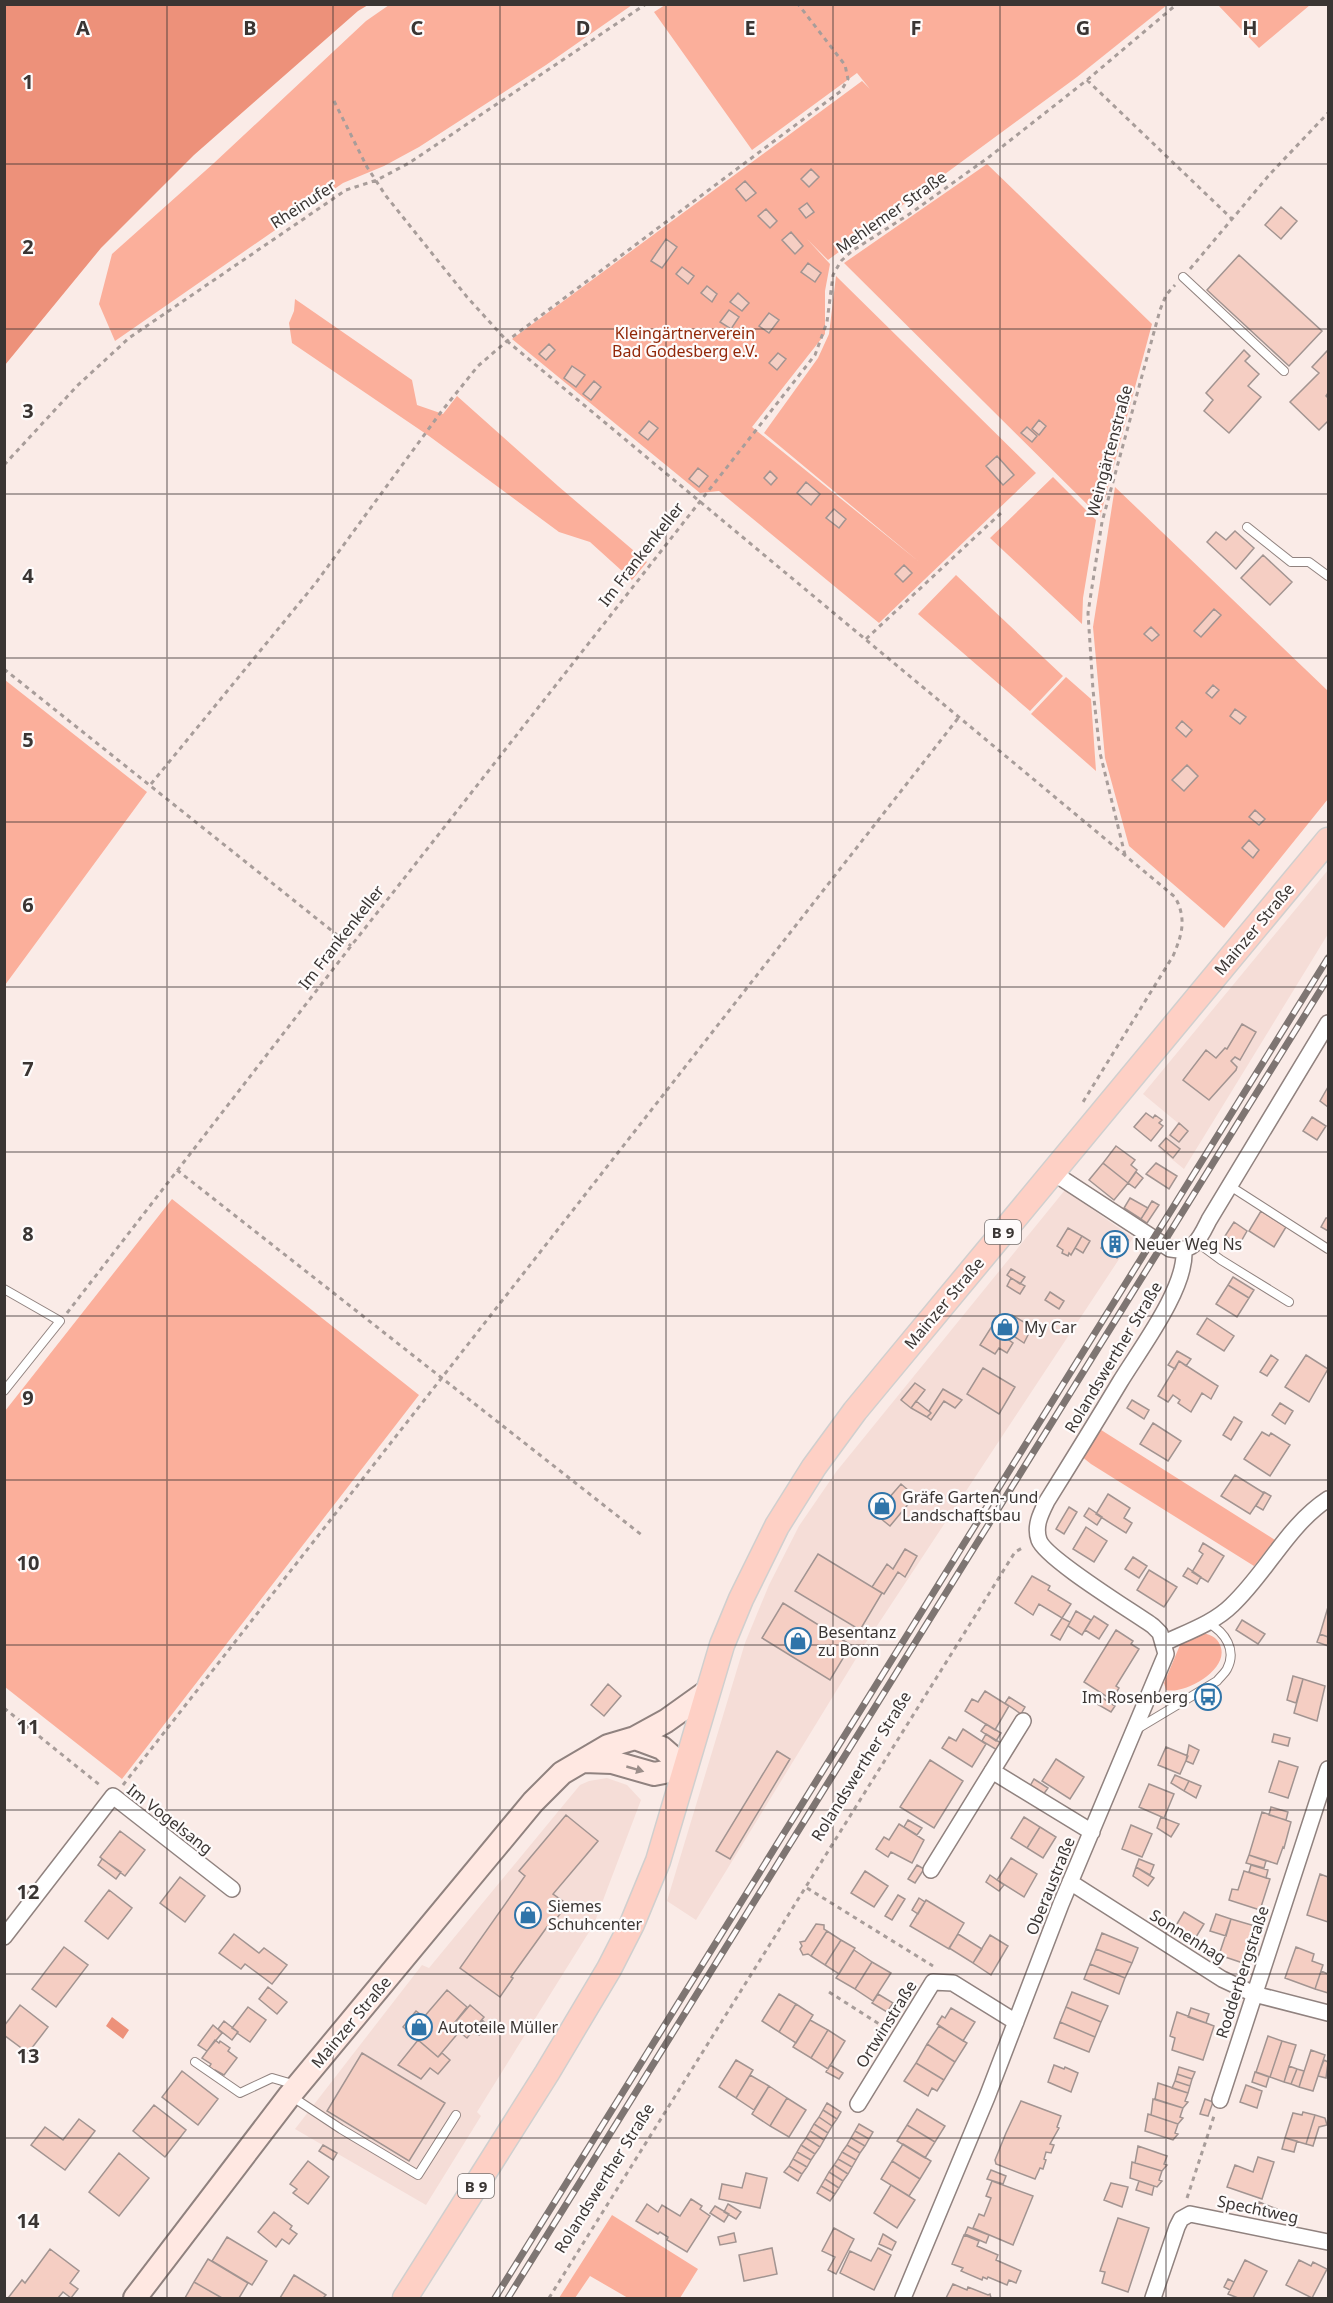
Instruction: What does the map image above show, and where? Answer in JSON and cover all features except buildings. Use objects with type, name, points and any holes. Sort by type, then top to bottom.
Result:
[{"type":"main road","name":"Mainzer Straße","points":[[685,1767],[722,1645],[741,1599],[777,1526],[814,1467],[855,1412],[1052,1172],[1329,840]]},
{"type":"main road","name":"Mainzer Straße","points":[[135,2298],[294,2090],[533,1802],[558,1776],[608,1746],[635,1738],[666,1721],[708,1691]]},
{"type":"main road","points":[[635,1738],[662,1748],[685,1767]]},
{"type":"main road","points":[[584,1761],[612,1762],[654,1774],[685,1767]]},
{"type":"main road","name":"B 9","points":[[405,2298],[547,2073],[609,1969],[651,1882],[685,1767]]},
{"type":"street","name":"Rolandswerther Straße","points":[[1038,1538],[1039,1516],[1047,1501],[1153,1330],[1175,1291],[1191,1247],[1329,1023]]},
{"type":"street","points":[[1052,1172],[1170,1249],[1191,1247]]},
{"type":"street","points":[[1038,1538],[1050,1556],[1153,1626],[1164,1643],[1207,1623],[1232,1606],[1297,1527],[1316,1507],[1329,1499]]},
{"type":"street","name":"Oberaustraße","points":[[903,2298],[987,2097],[1070,1882],[1162,1667],[1166,1654],[1164,1643]]},
{"type":"street","points":[[931,1870],[1023,1720]]},
{"type":"street","name":"Rodderbergstraße","points":[[1220,2100],[1329,1769]]},
{"type":"street","points":[[992,1771],[1092,1832]]},
{"type":"street","name":"Im Vogelsang","points":[[4,1936],[114,1796],[232,1889]]},
{"type":"street","name":"Sonnenhag","points":[[1070,1882],[1222,1979],[1254,1994],[1329,2013]]},
{"type":"street","name":"Ortwinstraße","points":[[858,2104],[933,1983],[953,1983],[1016,2022]]},
{"type":"street","name":"Spechtweg","points":[[1153,2298],[1181,2219],[1190,2214],[1329,2242]]},
{"type":"lane","points":[[1182,277],[1284,371]]},
{"type":"lane","points":[[1247,527],[1291,562],[1309,562],[1329,576]]},
{"type":"lane","points":[[1230,1186],[1329,1249]]},
{"type":"lane","points":[[1191,1247],[1221,1260],[1289,1302]]},
{"type":"lane","points":[[4,1289],[60,1321],[4,1391]]},
{"type":"lane","points":[[1133,1731],[1217,1681],[1227,1669],[1231,1653],[1228,1643],[1218,1628],[1207,1623]]},
{"type":"lane","points":[[195,2062],[240,2093],[272,2078],[294,2090],[341,2129],[418,2175],[456,2115]]},
{"type":"path","name":"Rheinufer","points":[[4,465],[77,386],[129,338],[346,190],[377,180],[410,163],[646,4]]},
{"type":"path","points":[[151,784],[315,584],[441,412],[478,366],[507,341],[841,91],[848,79],[844,65],[798,4]]},
{"type":"path","name":"Mehlemer Straße","points":[[701,500],[815,355],[827,322],[833,275],[841,261],[852,251],[911,213],[989,157],[1087,80],[1178,4]]},
{"type":"path","points":[[1087,80],[1232,219]]},
{"type":"path","points":[[334,101],[367,167],[386,196],[459,287],[507,341],[701,500],[1175,897],[1180,905],[1183,928],[1173,956],[1083,1099],[1079,1140]]},
{"type":"path","name":"Weingärtenstraße","points":[[1126,856],[1100,753],[1088,634],[1090,594],[1108,496],[1166,295],[1270,174],[1329,113]]},
{"type":"path","name":"Im Frankenkeller","points":[[60,1321],[701,500]]},
{"type":"path","points":[[866,639],[1001,513]]},
{"type":"path","points":[[4,669],[151,784],[351,946]]},
{"type":"path","points":[[4,1708],[114,1796],[959,717]]},
{"type":"path","points":[[177,1170],[643,1536]]},
{"type":"path","name":"Rolandswerther Straße","points":[[549,2298],[1016,1552],[1038,1538]]},
{"type":"path","points":[[807,1888],[933,1965],[941,1973],[943,1982]]},
{"type":"path","points":[[829,1992],[899,2036]]},
{"type":"path","points":[[1190,2186],[1220,2100]]},
{"type":"shaded area","points":[[5,4],[368,5],[358,11],[194,155],[101,248],[5,365]]},
{"type":"shaded area","points":[[1328,870],[1328,934],[1184,1169],[1158,1148],[1178,1123],[1143,1094]]},
{"type":"shaded area","points":[[1065,1190],[1133,1238],[865,1644],[696,1920],[667,1901],[745,1643],[769,1585],[799,1526],[836,1472]]},
{"type":"shaded area","points":[[607,1778],[627,1785],[641,1800],[594,1924],[477,2112],[481,2116],[426,2205],[295,2129],[422,1965],[429,1968],[580,1785]]},
{"type":"shaded area","points":[[112,2017],[129,2030],[123,2039],[106,2026]]},
{"type":"green space","points":[[389,5],[632,5],[546,65],[419,147],[384,166],[343,183],[115,341],[99,304],[112,254],[214,163],[366,21]]},
{"type":"green space","name":"Kleingärtnerverein Bad Godesberg e.V.","points":[[665,5],[1167,5],[1077,77],[828,260],[807,239],[830,264],[825,291],[825,334],[752,427],[918,561],[764,433],[818,358],[829,334],[836,276],[1036,473],[879,623],[719,491],[700,493],[512,339],[862,81],[870,89],[857,73],[752,150],[654,12]]},
{"type":"green space","points":[[1218,5],[1310,5],[1259,48]]},
{"type":"green space","points":[[987,164],[1152,324],[1100,517],[844,263]]},
{"type":"green space","points":[[295,299],[412,380],[417,405],[443,414],[457,396],[647,562],[632,580],[590,542],[559,532],[429,436],[292,343],[289,323],[294,311]]},
{"type":"green space","points":[[1053,477],[1096,520],[1083,598],[1082,624],[990,538]]},
{"type":"green space","points":[[1115,487],[1328,691],[1328,799],[1224,928],[1129,846],[1105,758],[1093,627]]},
{"type":"green space","points":[[956,575],[1063,676],[1030,711],[918,614]]},
{"type":"green space","points":[[1066,677],[1091,699],[1096,771],[1031,714]]},
{"type":"green space","points":[[5,680],[147,792],[5,985]]},
{"type":"green space","points":[[172,1199],[419,1395],[122,1779],[5,1687],[5,1411]]},
{"type":"green space","points":[[1098,1428],[1275,1540],[1254,1566],[1091,1464],[1081,1456]]},
{"type":"green space","points":[[1201,1633],[1213,1636],[1219,1642],[1222,1654],[1219,1663],[1204,1678],[1194,1684],[1184,1688],[1166,1690],[1164,1683],[1180,1645],[1185,1640]]},
{"type":"green space","points":[[612,2215],[698,2269],[680,2298],[628,2298],[590,2276],[575,2298],[559,2298]]},
{"type":"railway","points":[[495,2298],[1328,958]]},
{"type":"railway","points":[[508,2298],[1328,978]]},
{"type":"place","name":"Neuer Weg Ns","points":[[1115,1244]]},
{"type":"place","name":"My Car","points":[[1005,1327]]},
{"type":"place","name":"Gräfe Garten- und Landschaftsbau","points":[[882,1506]]},
{"type":"place","name":"Besentanz zu Bonn","points":[[798,1641]]},
{"type":"place","name":"Im Rosenberg","points":[[1208,1697]]},
{"type":"place","name":"Siemes Schuhcenter","points":[[528,1915]]},
{"type":"place","name":"Autoteile Müller","points":[[419,2027]]}]
